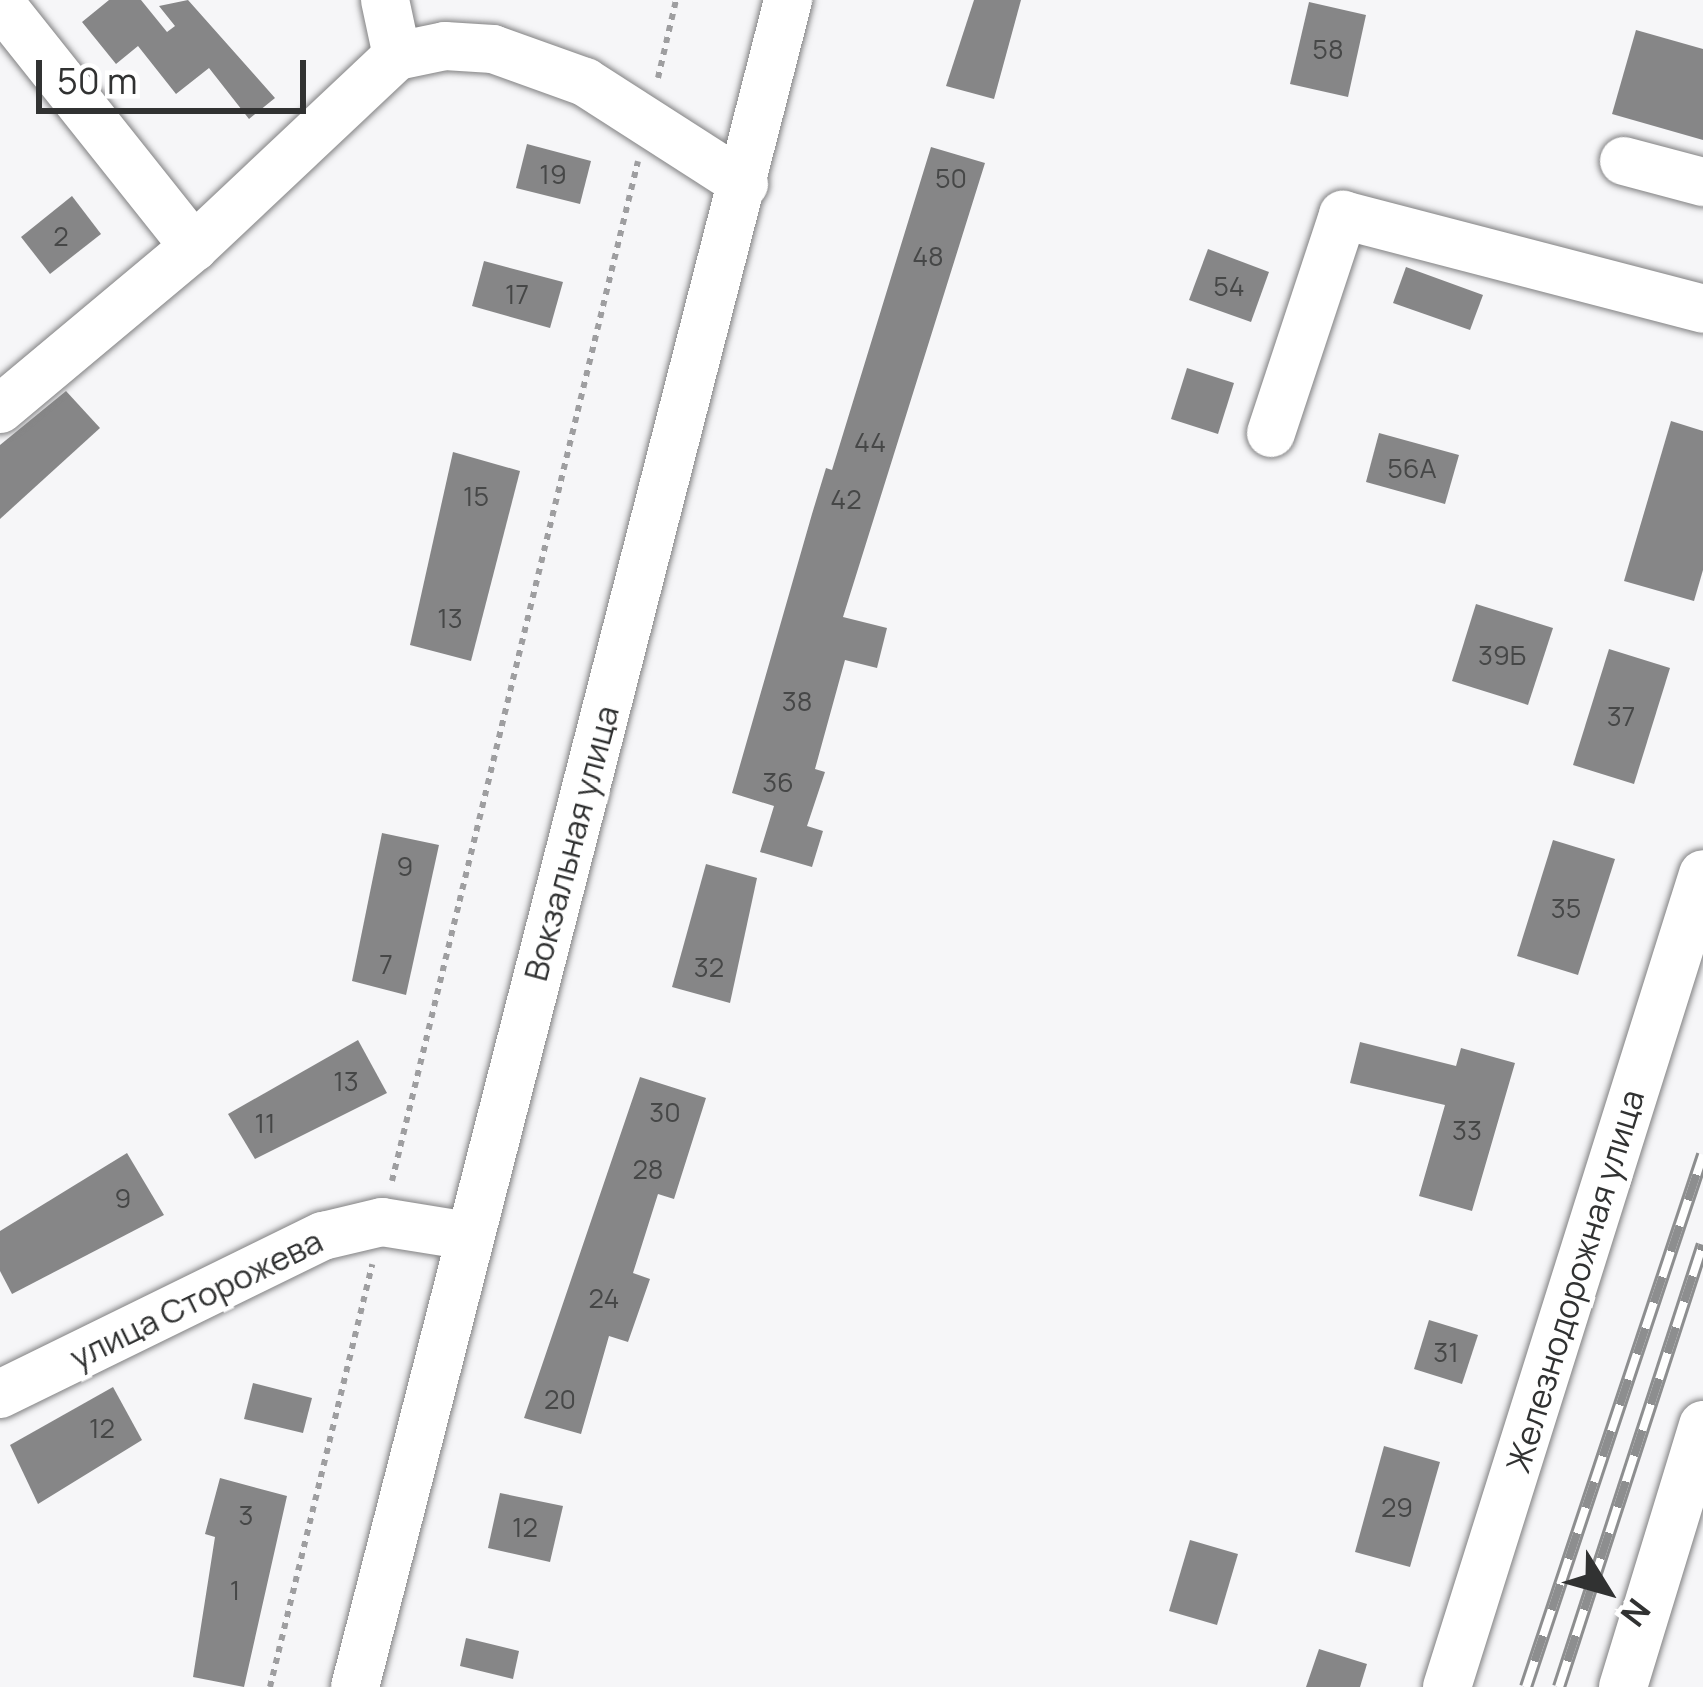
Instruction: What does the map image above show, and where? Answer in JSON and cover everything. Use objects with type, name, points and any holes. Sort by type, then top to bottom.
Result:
[{"type":"street","points":[[385,0],[397,56]]},
{"type":"street","name":"Вокзальная улица","points":[[355,1687],[788,0]]},
{"type":"street","points":[[0,3],[194,247]]},
{"type":"street","points":[[0,409],[194,247],[397,56],[445,46],[494,49],[585,82],[743,184]]},
{"type":"street","points":[[1624,161],[1703,182]]},
{"type":"street","points":[[1271,433],[1343,215],[1703,309]]},
{"type":"street","name":"Железнодорожная улица","points":[[1447,1687],[1703,874]]},
{"type":"street","name":"улица Сторожева","points":[[0,1394],[323,1236],[382,1222],[468,1236]]},
{"type":"street","points":[[1623,1687],[1703,1425]]},
{"type":"path","points":[[269,1687],[676,0]]},
{"type":"building","points":[[109,0],[141,0],[167,32],[175,26],[159,6],[188,0],[275,98],[249,119],[209,68],[176,94],[138,46],[116,64],[82,22]]},
{"type":"building","points":[[974,0],[1021,0],[994,99],[946,86]]},
{"type":"building","points":[[1309,2],[1366,15],[1348,97],[1290,84]]},
{"type":"building","points":[[1636,30],[1703,49],[1703,140],[1612,114]]},
{"type":"building","points":[[527,144],[591,161],[580,204],[516,188]]},
{"type":"building","points":[[931,147],[985,163],[843,617],[887,628],[877,668],[845,660],[815,769],[825,772],[807,826],[823,831],[812,867],[760,852],[774,806],[732,793],[826,468],[832,470]]},
{"type":"building","points":[[72,196],[101,234],[50,274],[21,237]]},
{"type":"building","points":[[1208,249],[1269,272],[1251,322],[1189,300]]},
{"type":"building","points":[[484,261],[563,282],[550,328],[472,306]]},
{"type":"building","points":[[1406,267],[1483,295],[1470,330],[1393,303]]},
{"type":"building","points":[[1187,368],[1234,383],[1218,434],[1171,419]]},
{"type":"building","points":[[66,391],[100,428],[0,519],[0,445]]},
{"type":"building","points":[[1671,421],[1703,431],[1703,570],[1694,601],[1624,581]]},
{"type":"building","points":[[1379,433],[1459,455],[1445,504],[1366,482]]},
{"type":"building","points":[[453,452],[520,471],[471,661],[410,645]]},
{"type":"building","points":[[1476,604],[1553,628],[1528,705],[1452,681]]},
{"type":"building","points":[[1609,649],[1670,668],[1634,784],[1573,765]]},
{"type":"building","points":[[382,833],[439,845],[406,995],[352,981]]},
{"type":"building","points":[[1553,840],[1615,859],[1578,975],[1517,956]]},
{"type":"building","points":[[706,864],[757,878],[730,1003],[672,987]]},
{"type":"building","points":[[358,1040],[387,1093],[255,1159],[228,1114]]},
{"type":"building","points":[[1360,1042],[1456,1066],[1461,1048],[1515,1063],[1472,1211],[1419,1196],[1445,1105],[1350,1083]]},
{"type":"building","points":[[640,1077],[706,1098],[674,1199],[658,1194],[633,1273],[650,1279],[628,1342],[609,1336],[581,1434],[524,1418]]},
{"type":"building","points":[[127,1153],[164,1215],[12,1294],[0,1271],[0,1231]]},
{"type":"building","points":[[1429,1320],[1478,1335],[1462,1384],[1414,1369]]},
{"type":"building","points":[[253,1383],[312,1398],[303,1433],[244,1419]]},
{"type":"building","points":[[113,1387],[142,1440],[38,1504],[10,1445]]},
{"type":"building","points":[[1384,1446],[1440,1462],[1410,1567],[1355,1552]]},
{"type":"building","points":[[220,1478],[287,1496],[244,1687],[193,1677],[215,1537],[205,1534]]},
{"type":"building","points":[[500,1493],[563,1506],[550,1562],[488,1548]]},
{"type":"building","points":[[1190,1540],[1238,1554],[1217,1625],[1169,1611]]},
{"type":"building","points":[[466,1638],[519,1651],[513,1679],[460,1666]]},
{"type":"building","points":[[1319,1649],[1367,1664],[1360,1687],[1306,1687]]},
{"type":"railway","points":[[1526,1687],[1703,1155]]},
{"type":"railway","points":[[1559,1687],[1703,1245]]}]
